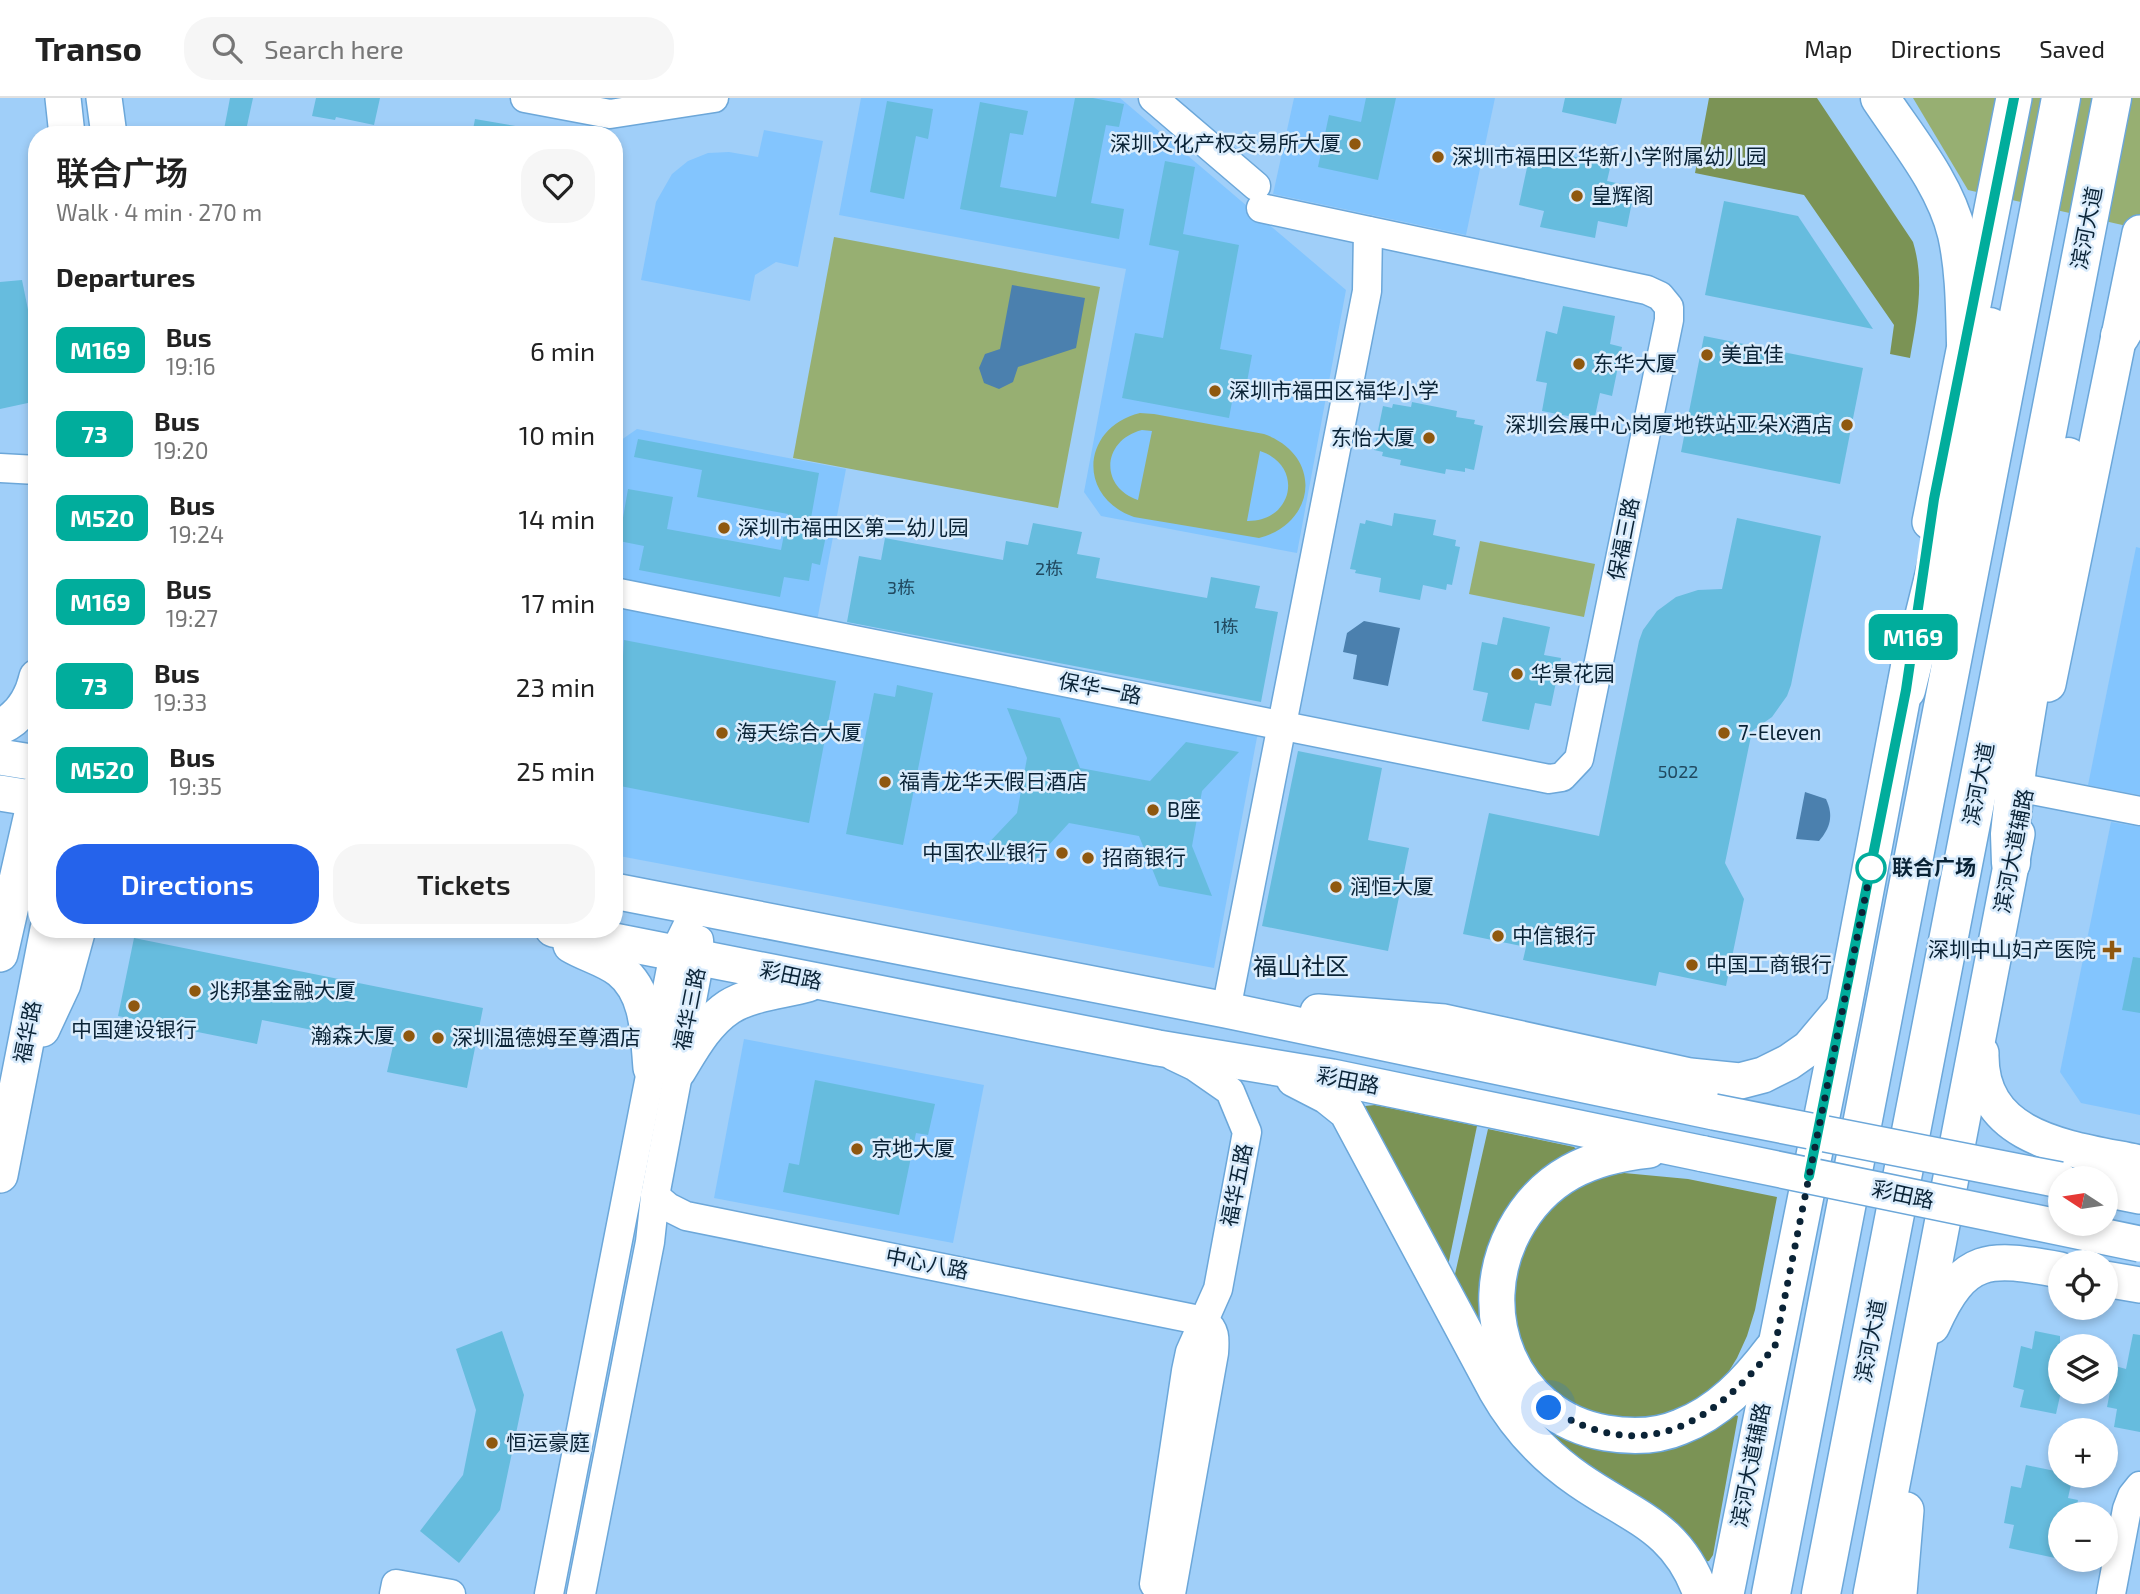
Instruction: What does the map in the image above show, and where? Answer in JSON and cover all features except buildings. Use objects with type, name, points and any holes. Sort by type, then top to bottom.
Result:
[{"type":"highway","points":[[1880,98],[1935,182],[1956,232],[1962,262],[1966,343]]},
{"type":"highway","points":[[1906,690],[1954,496],[2011,226],[2050,98]]},
{"type":"highway","points":[[1771,1594],[2061,98]]},
{"type":"highway","name":"滨河大道","points":[[1821,1594],[2112,98]]},
{"type":"highway","points":[[2011,863],[2013,801],[2029,689],[2068,457],[2135,98]]},
{"type":"highway","points":[[2120,336],[2140,302]]},
{"type":"main road","points":[[63,98],[66,126]]},
{"type":"main road","points":[[104,98],[109,126]]},
{"type":"main road","name":"滨河大道辅路","points":[[1726,1594],[1906,690],[1934,499],[2014,98]]},
{"type":"main road","name":"滨河大道辅路","points":[[1871,1594],[2011,863],[2140,233]]},
{"type":"main road","points":[[0,727],[9,723],[28,700]]},
{"type":"main road","points":[[0,757],[28,762]]},
{"type":"main road","points":[[0,793],[28,796]]},
{"type":"main road","points":[[0,954],[26,878],[21,839],[28,819]]},
{"type":"main road","name":"彩田路","points":[[623,893],[1226,1010],[1714,1112],[2048,1178]]},
{"type":"main road","name":"福华路","points":[[0,1175],[46,938]]},
{"type":"main road","points":[[21,1070],[53,1009],[76,938]]},
{"type":"main road","points":[[560,938],[620,970],[629,980],[644,1007],[665,1070],[729,1007],[751,998],[818,982]]},
{"type":"main road","name":"彩田路","points":[[598,938],[1158,1048],[1332,1077],[2140,1244]]},
{"type":"main road","points":[[1985,997],[1981,1061],[1984,1082],[1999,1110],[2013,1124],[2045,1142],[2140,1163]]},
{"type":"main road","points":[[1226,1010],[1302,1010],[1444,1022],[1690,1076],[1740,1081],[1763,1075],[1809,1048],[1844,1006]]},
{"type":"main road","points":[[1265,1067],[1328,1096],[1347,1112],[1510,1415],[1557,1464],[1664,1534],[1682,1553],[1701,1594]]},
{"type":"main road","points":[[1670,1148],[1617,1153],[1590,1162],[1566,1174],[1544,1190],[1522,1215],[1506,1246],[1498,1274],[1496,1296],[1501,1338],[1513,1367],[1526,1386],[1549,1408],[1573,1423],[1595,1431],[1623,1436],[1651,1435],[1678,1428],[1705,1415],[1726,1400],[1754,1373],[1775,1346]]},
{"type":"main road","points":[[2118,1192],[2140,1196]]},
{"type":"main road","points":[[1915,1364],[1949,1293],[1969,1271],[1994,1262],[2048,1268]]},
{"type":"main road","points":[[2118,1281],[2140,1285]]},
{"type":"main road","points":[[1899,1594],[1906,1511],[1902,1433]]},
{"type":"street","points":[[525,98],[609,116],[714,98]]},
{"type":"street","points":[[1153,98],[1258,197],[1367,231],[1367,291],[1226,1010]]},
{"type":"street","name":"保福三路","points":[[1367,231],[1647,290],[1660,296],[1669,307],[1669,320],[1579,759]]},
{"type":"street","points":[[0,468],[28,470]]},
{"type":"street","name":"保华一路","points":[[623,594],[1549,779],[1562,777],[1579,759]]},
{"type":"street","points":[[2027,789],[2140,811]]},
{"type":"street","name":"福华三路","points":[[549,1594],[665,1070],[696,908]]},
{"type":"street","name":"福华五路","points":[[1152,1594],[1190,1352],[1218,1289],[1247,1132],[1230,1091],[1194,1066],[1158,1048]]},
{"type":"street","name":"福华三路","points":[[581,1594],[650,1242],[665,1070]]},
{"type":"street","name":"中心八路","points":[[655,1196],[668,1208],[686,1216],[1204,1321]]},
{"type":"street","name":"中心八路","points":[[650,1242],[668,1232],[682,1232],[1171,1329],[1184,1338],[1190,1352]]},
{"type":"street","points":[[1171,1594],[1214,1353],[1215,1336],[1212,1326],[1204,1321]]},
{"type":"street","points":[[2111,1594],[2127,1509],[2140,1486]]},
{"type":"street","points":[[394,1594],[396,1584],[451,1594]]},
{"type":"shaded area","name":"深圳市福田区福华小学","points":[[861,98],[1120,98],[1346,290],[1297,553],[1101,516],[1084,492],[1126,269],[839,215]]},
{"type":"shaded area","points":[[1294,98],[1495,98],[1466,235],[1273,194]]},
{"type":"shaded area","points":[[764,130],[823,141],[798,267],[776,262],[755,275],[750,301],[641,280],[656,202],[672,174],[688,161],[708,153],[729,152],[758,157]]},
{"type":"shaded area","points":[[1012,285],[1085,298],[1076,348],[1018,367],[1013,382],[999,389],[984,383],[979,368],[985,354],[1000,349]]},
{"type":"shaded area","name":"深圳市福田区第二幼儿园","points":[[637,429],[846,469],[816,626],[623,590],[623,439]]},
{"type":"shaded area","points":[[2136,547],[2140,548],[2140,795],[2088,785]]},
{"type":"shaded area","points":[[623,605],[1258,732],[1214,968],[623,857]]},
{"type":"shaded area","points":[[1364,621],[1400,628],[1388,686],[1353,679],[1357,655],[1343,652],[1347,633]]},
{"type":"shaded area","points":[[1805,792],[1826,799],[1830,811],[1830,822],[1819,841],[1796,839]]},
{"type":"shaded area","name":"深圳中山妇产医院","points":[[2111,822],[2140,827],[2140,1115],[2081,1103],[2060,1072]]},
{"type":"shaded area","name":"京地大厦","points":[[744,1039],[984,1085],[953,1243],[714,1198]]},
{"type":"green space","points":[[1709,98],[1817,98],[1913,242],[1919,285],[1910,358],[1890,354],[1894,325],[1804,195],[1695,173]]},
{"type":"green space","points":[[1913,98],[2140,98],[2140,229],[1968,190]]},
{"type":"green space","points":[[834,237],[1100,287],[1058,508],[793,458]]},
{"type":"green space","points":[[1140,413],[1154,414],[1264,434],[1283,444],[1296,457],[1304,472],[1302,504],[1293,518],[1278,530],[1259,538],[1134,517],[1115,507],[1102,494],[1095,479],[1097,447],[1106,432],[1121,421]],"holes":[[[1142,430],[1152,431],[1138,500],[1125,494],[1117,485],[1110,464],[1119,443]],[[1260,451],[1274,458],[1283,468],[1288,480],[1288,492],[1275,512],[1263,519],[1247,521]]]},
{"type":"green space","points":[[1480,541],[1595,564],[1584,617],[1469,594]]},
{"type":"green space","points":[[1375,1105],[1477,1126],[1444,1285],[1361,1110],[1365,1106]]},
{"type":"green space","points":[[1488,1129],[1574,1147],[1577,1150],[1544,1178],[1489,1340],[1628,1453],[1674,1448],[1696,1439],[1733,1414],[1738,1416],[1713,1555],[1709,1561],[1704,1562],[1565,1459],[1450,1296]]},
{"type":"green space","points":[[1624,1173],[1688,1179],[1777,1197],[1755,1310],[1747,1336],[1726,1376],[1709,1393],[1664,1416],[1623,1422],[1565,1402],[1519,1354],[1511,1262],[1545,1215],[1569,1192],[1602,1177]]},
{"type":"bus line","name":"M169","points":[[1809,1176],[1906,690],[1934,499],[2014,98]]},
{"type":"place","name":"深圳文化产权交易所大厦","points":[[1355,144]]},
{"type":"place","name":"深圳市福田区华新小学附属幼儿园","points":[[1438,157]]},
{"type":"place","name":"皇辉阁","points":[[1577,196]]},
{"type":"place","name":"美宜佳","points":[[1707,355]]},
{"type":"place","name":"东华大厦","points":[[1579,364]]},
{"type":"place","name":"深圳市福田区福华小学","points":[[1215,391]]},
{"type":"place","name":"深圳会展中心岗厦地铁站亚朵X酒店","points":[[1847,425]]},
{"type":"place","name":"东怡大厦","points":[[1429,438]]},
{"type":"place","name":"深圳市福田区第二幼儿园","points":[[724,528]]},
{"type":"place","name":"华景花园","points":[[1517,674]]},
{"type":"place","name":"海天综合大厦","points":[[722,733]]},
{"type":"place","name":"7-Eleven","points":[[1724,733]]},
{"type":"place","name":"福青龙华天假日酒店","points":[[885,782]]},
{"type":"place","name":"B座","points":[[1153,810]]},
{"type":"place","name":"中国农业银行","points":[[1062,853]]},
{"type":"place","name":"招商银行","points":[[1088,858]]},
{"type":"place","name":"联合广场","points":[[1871,868]]},
{"type":"place","name":"润恒大厦","points":[[1336,887]]},
{"type":"place","name":"中信银行","points":[[1498,936]]},
{"type":"place","name":"深圳中山妇产医院","points":[[2112,950]]},
{"type":"place","name":"中国工商银行","points":[[1692,965]]},
{"type":"place","name":"兆邦基金融大厦","points":[[195,991]]},
{"type":"place","name":"中国建设银行","points":[[134,1006]]},
{"type":"place","name":"瀚森大厦","points":[[409,1036]]},
{"type":"place","name":"深圳温德姆至尊酒店","points":[[438,1038]]},
{"type":"place","name":"京地大厦","points":[[857,1149]]},
{"type":"place","name":"恒运豪庭","points":[[492,1443]]},
{"type":"district","name":"福山社区","points":[[1301,967]]},
{"type":"route","points":[[1549,1408],[1573,1423],[1595,1431],[1623,1436],[1651,1435],[1678,1428],[1705,1415],[1726,1400],[1754,1373],[1775,1346],[1871,868]]}]
